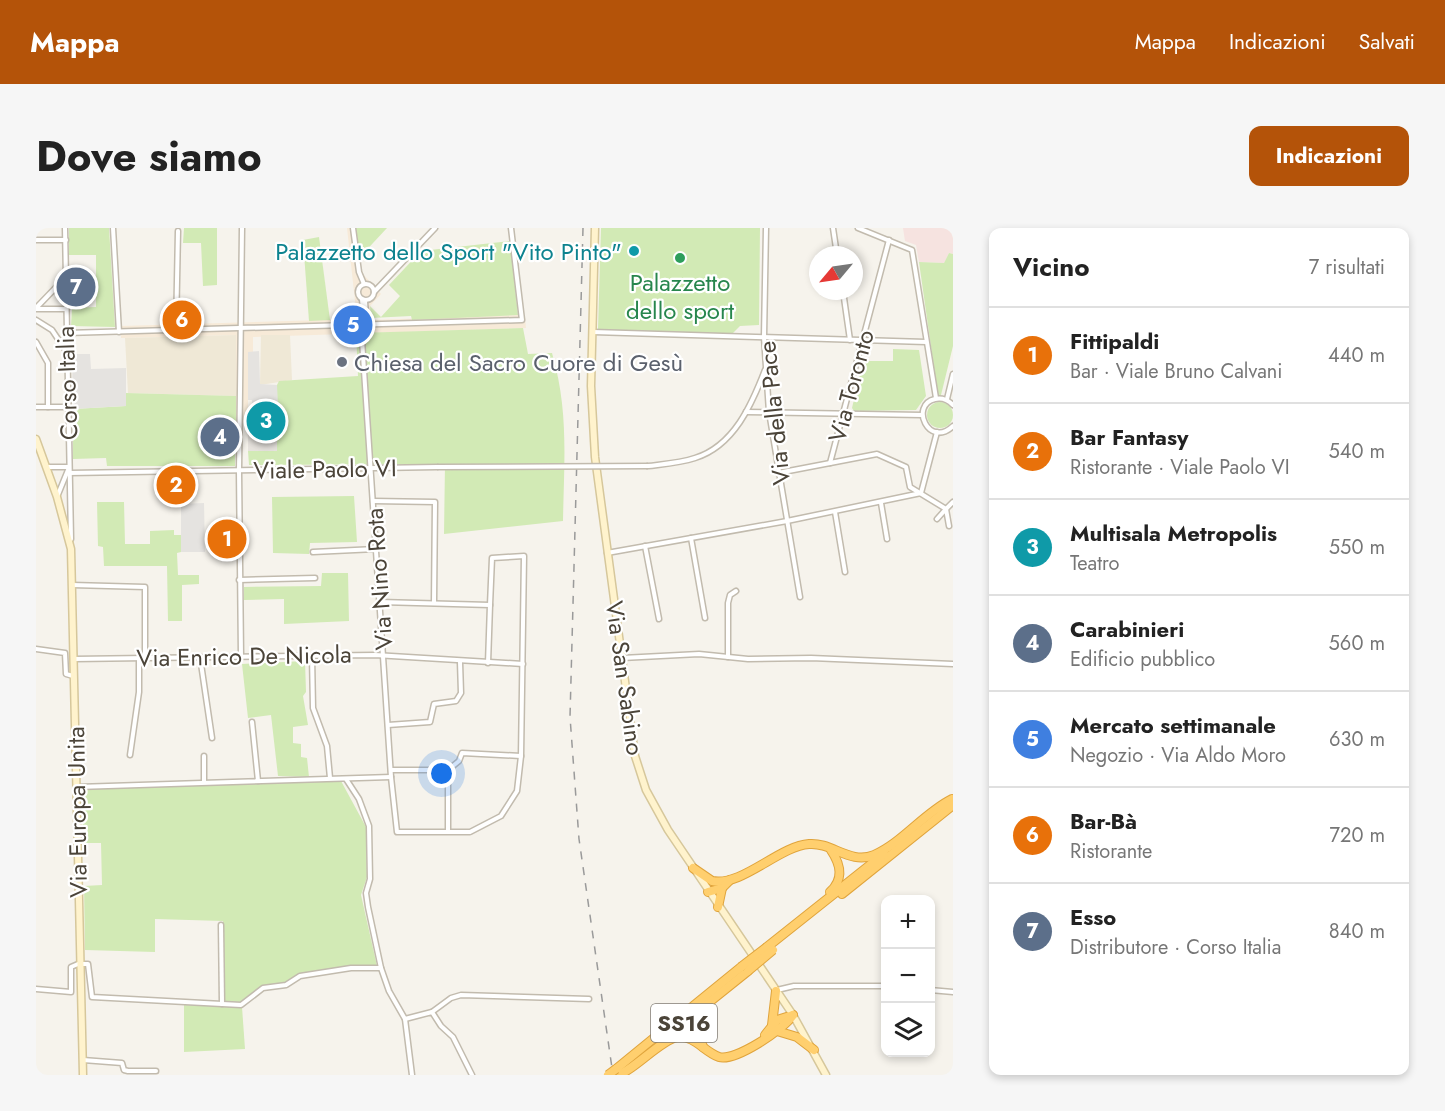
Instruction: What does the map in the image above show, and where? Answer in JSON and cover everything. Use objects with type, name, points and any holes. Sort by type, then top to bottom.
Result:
[{"type":"highway","points":[[708,892],[805,844],[820,843],[852,857],[876,854],[936,807],[953,801]]},
{"type":"highway","name":"SS16","points":[[608,1075],[618,1073],[953,801]]},
{"type":"highway","points":[[771,947],[781,932],[836,886],[840,867],[830,848]]},
{"type":"highway","points":[[693,868],[708,880],[719,885]]},
{"type":"highway","points":[[718,907],[719,885]]},
{"type":"highway","points":[[703,1047],[698,1029],[703,1014],[737,985],[745,969]]},
{"type":"highway","points":[[775,1028],[776,991]]},
{"type":"highway","points":[[618,1073],[634,1068],[672,1039],[689,1039],[718,1057],[728,1058],[740,1055],[775,1028],[783,1017],[793,1015]]},
{"type":"highway","points":[[775,1028],[797,1037],[814,1050]]},
{"type":"street","name":"Corso Italia","points":[[65,228],[71,549]]},
{"type":"street","points":[[113,228],[119,332]]},
{"type":"street","points":[[241,656],[239,471],[242,228]]},
{"type":"street","points":[[353,228],[358,272],[364,284]]},
{"type":"street","points":[[364,284],[358,290],[363,299],[372,297],[374,292],[435,228]]},
{"type":"street","points":[[66,333],[522,320],[511,228]]},
{"type":"street","name":"Via San Sabino","points":[[595,228],[591,386],[595,457],[631,741],[640,774],[654,806],[708,892],[793,1015],[814,1050],[825,1075]]},
{"type":"street","name":"Via della Pace","points":[[766,228],[764,337],[769,412],[800,597]]},
{"type":"street","points":[[833,228],[836,246]]},
{"type":"street","points":[[858,228],[912,249],[936,398]]},
{"type":"street","points":[[176,330],[178,231]]},
{"type":"street","points":[[36,240],[66,240]]},
{"type":"street","name":"Via Toronto","points":[[830,463],[889,240]]},
{"type":"street","points":[[36,309],[66,278]]},
{"type":"street","points":[[364,284],[371,285],[374,292]]},
{"type":"street","name":"Via Nino Rota","points":[[363,299],[370,468],[385,656],[391,777],[398,832],[448,831]]},
{"type":"street","points":[[844,300],[850,340]]},
{"type":"street","points":[[36,309],[65,309]]},
{"type":"street","points":[[36,320],[52,330],[67,351]]},
{"type":"street","points":[[593,332],[926,342]]},
{"type":"street","points":[[36,342],[48,363],[48,407]]},
{"type":"street","name":"Viale Paolo VI","points":[[69,473],[648,466],[696,458],[721,442],[741,422],[766,366]]},
{"type":"street","points":[[947,400],[953,374]]},
{"type":"street","points":[[953,405],[947,400],[936,398],[926,405],[922,415],[928,428],[937,432],[948,430],[953,426]]},
{"type":"street","points":[[36,407],[68,407]]},
{"type":"street","points":[[746,412],[922,415]]},
{"type":"street","points":[[921,493],[937,432]]},
{"type":"street","name":"Via Europa Unita","points":[[36,439],[57,497],[71,549],[83,1075]]},
{"type":"street","points":[[778,473],[881,454],[904,465],[910,487],[946,510],[950,526]]},
{"type":"street","points":[[46,467],[69,467]]},
{"type":"street","name":"Corso Italia","points":[[57,497],[69,467]]},
{"type":"street","points":[[607,553],[835,512],[921,493]]},
{"type":"street","points":[[373,501],[435,502],[434,603]]},
{"type":"street","points":[[937,519],[953,502]]},
{"type":"street","points":[[880,503],[887,539]]},
{"type":"street","points":[[835,512],[845,572]]},
{"type":"street","points":[[691,538],[705,618]]},
{"type":"street","points":[[645,546],[658,619]]},
{"type":"street","points":[[313,552],[376,549]]},
{"type":"street","points":[[448,770],[448,831],[470,832],[501,816],[517,790],[521,756],[524,556],[492,558],[488,663]]},
{"type":"street","points":[[239,580],[315,578]]},
{"type":"street","points":[[72,585],[145,587],[145,657]]},
{"type":"street","points":[[728,657],[728,603],[730,595],[736,591]]},
{"type":"street","points":[[380,602],[490,605]]},
{"type":"street","points":[[36,649],[64,653],[66,674],[74,676]]},
{"type":"street","points":[[621,658],[670,654],[953,664]]},
{"type":"street","points":[[312,656],[314,708],[329,754],[330,778]]},
{"type":"street","name":"Via Enrico De Nicola","points":[[74,659],[385,656],[523,664]]},
{"type":"street","points":[[130,755],[139,692],[139,657]]},
{"type":"street","points":[[200,657],[212,738]]},
{"type":"street","points":[[388,725],[430,722],[434,704],[456,701],[461,693],[460,662]]},
{"type":"street","points":[[252,722],[258,781]]},
{"type":"street","points":[[391,770],[448,770],[459,761],[462,753],[521,756]]},
{"type":"street","points":[[204,756],[204,781]]},
{"type":"street","points":[[77,787],[204,781],[391,777]]},
{"type":"street","points":[[346,778],[359,799],[369,826],[370,879],[366,893],[381,968],[389,991],[405,1019],[412,1075]]},
{"type":"street","points":[[221,925],[222,1004]]},
{"type":"street","points":[[36,989],[72,992],[71,967],[81,963],[88,964],[92,997],[241,1005],[263,988],[286,985],[300,976],[351,968],[381,968]]},
{"type":"street","points":[[776,991],[794,986],[881,986]]},
{"type":"street","points":[[935,990],[953,992]]},
{"type":"street","points":[[405,1019],[432,1012],[451,998],[461,995],[589,999]]},
{"type":"street","points":[[432,1012],[441,1026],[453,1037],[472,1075]]},
{"type":"street","points":[[83,1060],[122,1063],[124,1070],[128,1071],[156,1071]]},
{"type":"shaded area","points":[[347,228],[356,228],[362,273],[381,294],[370,306],[371,320],[518,315],[525,317],[526,328],[253,337],[253,352],[248,352],[248,422],[236,422],[236,335],[121,338],[121,326],[357,319]]},
{"type":"shaded area","points":[[903,228],[953,228],[953,254],[949,253],[944,263],[919,262],[916,245],[905,241]]},
{"type":"shaded area","points":[[236,335],[236,396],[128,393],[125,338]]},
{"type":"shaded area","points":[[261,335],[290,335],[292,380],[260,385]]},
{"type":"shaded area","points":[[259,351],[260,384],[277,385],[278,405],[271,404],[270,408],[256,409],[252,406],[252,400],[248,400],[248,352]]},
{"type":"shaded area","points":[[72,354],[90,354],[91,369],[126,368],[126,406],[73,409]]},
{"type":"shaded area","points":[[248,432],[277,432],[277,451],[248,451]]},
{"type":"shaded area","points":[[204,503],[205,552],[181,552],[181,504]]},
{"type":"green space","points":[[69,228],[109,228],[115,327],[71,326],[72,308],[96,307],[96,255],[69,255]]},
{"type":"green space","points":[[184,228],[217,228],[217,285],[203,286],[201,243],[183,243]]},
{"type":"green space","points":[[356,228],[387,228],[360,257]]},
{"type":"green space","name":"Palazzetto dello sport","points":[[601,228],[760,228],[759,325],[740,326],[732,334],[608,332],[598,329]]},
{"type":"green space","points":[[319,237],[330,320],[309,321],[303,240]]},
{"type":"green space","points":[[510,241],[518,315],[412,320],[411,316],[371,318],[370,306],[381,317],[400,296],[389,285],[421,251]]},
{"type":"green space","points":[[949,253],[953,254],[953,346],[941,395],[938,396],[919,262],[944,263]]},
{"type":"green space","points":[[523,328],[528,354],[552,353],[557,374],[564,436],[563,521],[444,534],[445,464],[249,465],[248,451],[277,451],[277,385],[279,381],[358,376],[356,333]]},
{"type":"green space","points":[[893,349],[919,350],[926,396],[916,410],[854,411],[852,408],[863,361],[893,361]]},
{"type":"green space","points":[[126,393],[236,396],[236,422],[207,423],[207,452],[235,452],[235,466],[107,466],[106,458],[73,459],[73,409],[126,406]]},
{"type":"green space","points":[[940,402],[949,406],[953,415],[949,424],[940,428],[931,424],[927,415],[931,406]]},
{"type":"green space","points":[[354,496],[357,542],[310,543],[309,554],[273,553],[272,497]]},
{"type":"green space","points":[[97,502],[124,502],[125,544],[150,544],[150,531],[174,530],[174,535],[181,535],[181,552],[177,553],[178,575],[199,575],[199,584],[182,585],[182,621],[168,621],[167,566],[104,566],[103,547],[98,546]]},
{"type":"green space","points":[[322,573],[348,573],[349,621],[284,624],[284,599],[244,600],[244,587],[321,586]]},
{"type":"green space","points":[[305,661],[306,692],[303,696],[308,725],[293,727],[293,743],[301,744],[301,757],[307,758],[309,777],[278,776],[271,715],[248,718],[242,664]]},
{"type":"green space","points":[[341,781],[366,827],[367,877],[361,895],[377,966],[352,966],[299,974],[285,983],[261,986],[239,1003],[224,1002],[223,921],[155,919],[155,952],[85,950],[84,886],[102,885],[101,843],[83,843],[82,789]]},
{"type":"green space","points":[[184,1005],[242,1007],[245,1049],[184,1052]]},
{"type":"railway","points":[[583,228],[570,717],[579,839],[613,1075]]},
{"type":"place","name":"Palazzetto dello Sport \"Vito Pinto\"","points":[[634,251]]},
{"type":"place","name":"Palazzetto dello sport","points":[[680,258]]},
{"type":"place","name":"Esso","points":[[76,287]]},
{"type":"place","name":"Bar-Bà","points":[[182,320]]},
{"type":"place","name":"Mercato settimanale","points":[[353,325]]},
{"type":"place","name":"Chiesa del Sacro Cuore di Gesù","points":[[342,362]]},
{"type":"place","name":"Multisala Metropolis","points":[[266,421]]},
{"type":"place","name":"Carabinieri","points":[[220,437]]},
{"type":"place","name":"Bar Fantasy","points":[[176,485]]},
{"type":"place","name":"Fittipaldi","points":[[227,539]]}]
